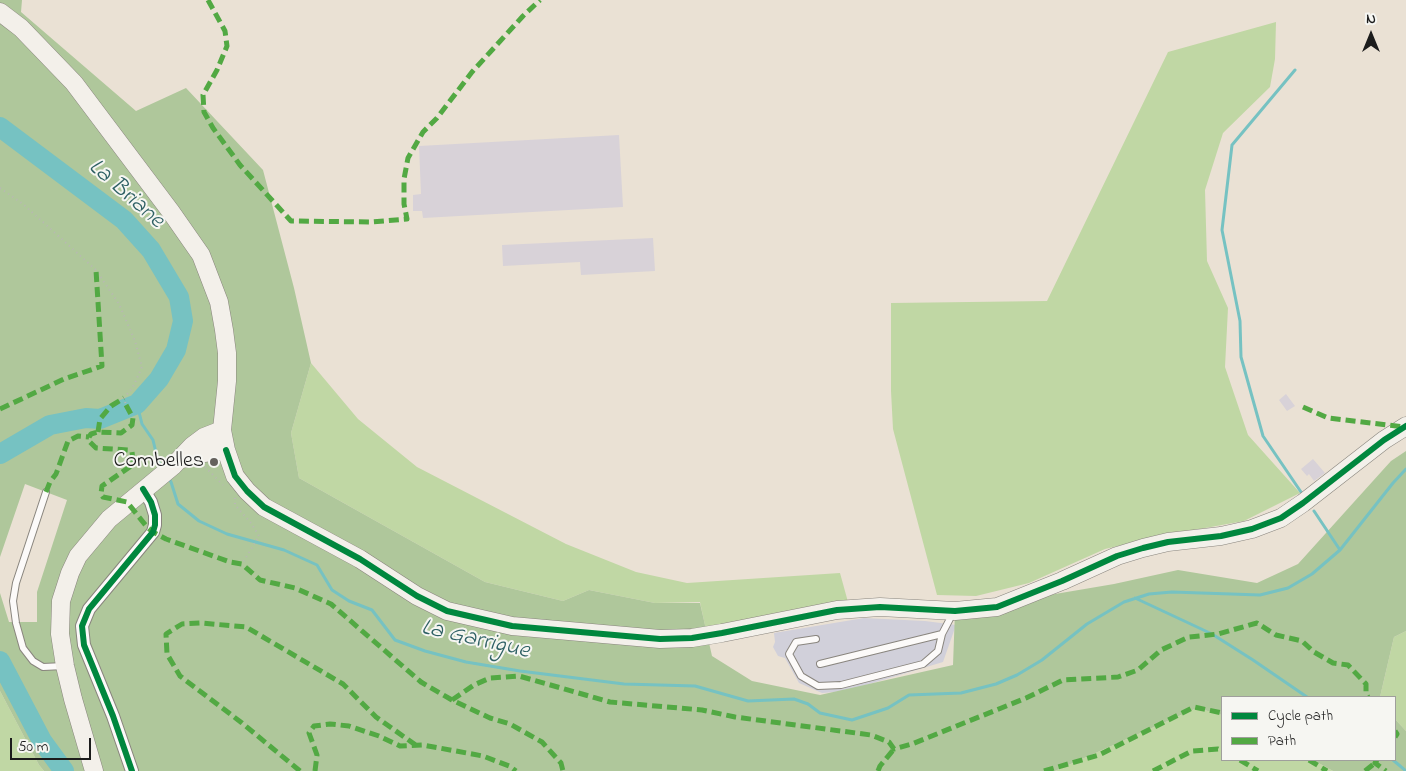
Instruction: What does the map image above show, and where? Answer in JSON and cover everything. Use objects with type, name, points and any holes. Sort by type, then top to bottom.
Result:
[{"type":"street","points":[[0,12],[21,28],[74,83],[201,255],[219,302],[224,330],[227,353],[227,381],[222,430],[226,450],[235,476],[264,507],[360,559],[417,596],[447,611],[512,626],[660,639],[692,638],[837,610],[880,607],[955,611],[997,607],[1117,556],[1168,542],[1221,536],[1252,529],[1281,518],[1384,440],[1406,426]]},
{"type":"street","points":[[94,771],[65,666],[60,634],[61,601],[70,573],[78,556],[102,526],[172,467],[192,446],[204,437],[222,430]]},
{"type":"street","points":[[172,467],[204,453],[226,450]]},
{"type":"street","points":[[132,771],[113,716],[84,645],[82,626],[89,609],[153,532],[155,515],[144,489]]},
{"type":"lane","points":[[46,492],[16,583],[13,601],[16,623],[23,648],[32,661],[43,667],[65,666]]},
{"type":"lane","points":[[816,639],[796,642],[789,654],[801,676],[818,686],[841,685],[923,664],[938,651],[942,634],[955,611]]},
{"type":"lane","points":[[820,664],[942,634]]},
{"type":"path","points":[[0,188],[23,204],[96,270],[119,304],[135,341],[142,367],[133,387],[124,398],[126,405]]},
{"type":"path","points":[[172,467],[208,468],[228,491]]},
{"type":"path","points":[[238,499],[234,498],[235,505],[251,523],[259,536],[242,564]]},
{"type":"shaded area","points":[[864,618],[925,621],[956,625],[943,662],[846,691],[822,693],[799,683],[785,658],[778,656],[773,647],[775,642],[774,633]]},
{"type":"green space","points":[[0,0],[22,0],[21,12],[136,111],[186,88],[263,170],[294,288],[311,363],[291,433],[299,478],[485,582],[563,601],[589,590],[655,603],[700,603],[712,656],[752,681],[820,695],[953,665],[955,611],[1114,584],[1178,570],[1257,583],[1298,564],[1391,461],[1406,451],[1406,631],[1394,637],[1380,696],[1221,696],[1221,715],[1197,708],[1055,771],[44,771],[0,691],[0,593],[9,622],[37,622],[37,592],[67,500],[25,484],[0,557]]},
{"type":"green space","points":[[1276,22],[1275,59],[1270,87],[1223,133],[1205,190],[1207,261],[1228,308],[1225,367],[1248,435],[1300,493],[1244,521],[1161,536],[1105,549],[1029,583],[976,596],[937,595],[893,429],[891,303],[1047,301],[1168,52]]},
{"type":"green space","points":[[311,363],[358,419],[417,467],[566,544],[636,572],[687,583],[840,573],[848,602],[706,630],[700,602],[655,603],[589,590],[563,601],[485,582],[299,478],[291,433]]},
{"type":"green space","points":[[1406,631],[1406,731],[1396,720],[1396,696],[1380,696],[1394,637]]},
{"type":"green space","points":[[0,691],[39,765],[44,771],[0,771]]},
{"type":"green space","points":[[1197,708],[1221,715],[1221,761],[1315,761],[1333,771],[1055,771]]},
{"type":"green space","points":[[1396,720],[1406,731],[1406,771],[1333,771],[1315,761],[1396,761]]},
{"type":"building","points":[[619,135],[623,207],[423,218],[422,211],[413,211],[413,195],[421,194],[419,146]]},
{"type":"building","points":[[653,238],[655,271],[581,275],[580,262],[503,266],[502,245]]},
{"type":"building","points":[[1286,394],[1295,406],[1287,411],[1279,400]]},
{"type":"building","points":[[1313,459],[1325,473],[1314,481],[1309,474],[1307,476],[1301,469]]},
{"type":"waterway","points":[[1295,70],[1232,145],[1222,230],[1240,321],[1241,357],[1263,436],[1301,492]]},
{"type":"waterway","name":"La Briane","points":[[0,127],[124,220],[151,250],[179,297],[183,321],[176,350],[159,379],[137,404],[100,419],[86,418],[50,425],[0,454]]},
{"type":"waterway","name":"La Garrigue","points":[[137,404],[142,424],[153,440],[158,461],[162,467]]},
{"type":"waterway","name":"La Garrigue","points":[[168,477],[178,504],[199,521],[227,534],[284,550],[317,565],[332,590],[349,601],[372,610],[395,640],[425,651],[466,662],[520,671],[624,684],[695,686],[748,701],[794,699],[808,704],[820,713],[852,720],[888,708],[909,695],[961,693],[996,684],[1017,675],[1042,660],[1087,624],[1124,602],[1149,594],[1172,592],[1260,595],[1288,588],[1312,574],[1340,550],[1406,469]]},
{"type":"waterway","points":[[1314,511],[1340,550]]},
{"type":"waterway","points":[[1135,598],[1212,634],[1306,696]]},
{"type":"waterway","name":"La Briane","points":[[0,661],[42,741],[64,771]]},
{"type":"waterway","points":[[1394,761],[1406,771]]},
{"type":"marked path","points":[[208,0],[225,31],[227,46],[217,70],[203,95],[204,112],[213,128],[240,165],[291,221],[371,222],[407,219],[404,204],[404,179],[408,158],[423,132],[437,118],[472,72],[540,0]]},
{"type":"marked path","points":[[0,409],[64,379],[102,366],[96,270]]},
{"type":"marked path","points":[[98,432],[100,419],[111,406],[124,398]]},
{"type":"marked path","points":[[126,405],[133,418],[132,425],[121,433],[98,432],[91,434],[89,437],[89,441],[96,448],[129,450],[132,452],[133,460],[131,466],[102,486],[101,494],[103,497],[127,502],[147,527],[166,539],[230,562],[242,564],[260,580],[295,588],[331,604],[421,682],[452,700],[490,718],[510,724],[542,742],[561,763],[563,771]]},
{"type":"marked path","points":[[1303,407],[1328,418],[1405,427]]},
{"type":"marked path","points":[[46,492],[56,474],[68,441],[78,436],[89,437]]},
{"type":"marked path","points":[[300,771],[242,723],[180,676],[167,654],[166,634],[182,624],[201,623],[246,627],[343,684],[376,717],[417,746]]},
{"type":"marked path","points":[[452,700],[474,685],[490,678],[519,676],[610,702],[702,710],[735,717],[871,735],[889,742],[894,749],[912,744],[1026,698],[1063,680],[1118,677],[1138,670],[1161,650],[1189,637],[1218,634],[1257,623],[1276,635],[1302,641],[1314,652],[1333,663],[1348,665],[1366,684],[1367,696]]},
{"type":"marked path","points":[[1044,771],[1099,755],[1194,707],[1221,713]]},
{"type":"marked path","points":[[315,771],[317,755],[309,733],[314,726],[330,724],[349,726],[379,736],[400,746],[423,745],[483,756],[509,766],[516,771]]},
{"type":"marked path","points":[[878,771],[894,749]]},
{"type":"marked path","points":[[1153,771],[1192,751],[1218,749],[1221,750]]},
{"type":"marked path","points":[[1242,761],[1258,771]]},
{"type":"marked path","points":[[1311,761],[1327,771]]},
{"type":"marked path","points":[[1376,761],[1375,763],[1386,771]]},
{"type":"marked path","points":[[1365,771],[1375,763]]},
{"type":"cycle path","points":[[226,450],[235,476],[264,507],[360,559],[417,596],[447,611],[512,626],[660,639],[692,638],[837,610],[880,607],[955,611],[997,607],[1117,556],[1168,542],[1221,536],[1252,529],[1281,518],[1384,440],[1406,426]]},
{"type":"cycle path","points":[[132,771],[113,716],[84,645],[82,626],[89,609],[153,532],[155,515],[151,502],[143,489]]},
{"type":"place","name":"Combelles","points":[[214,462]]}]
